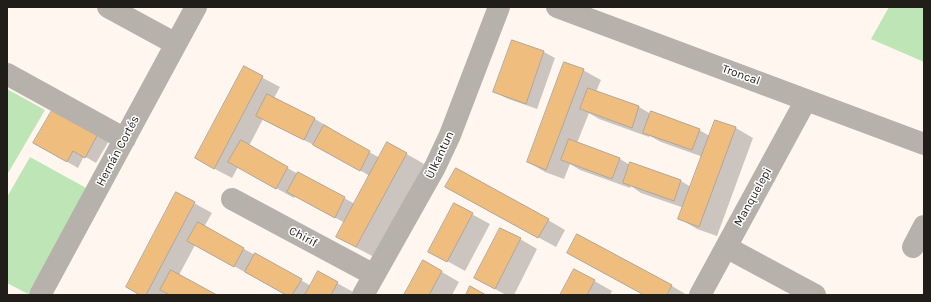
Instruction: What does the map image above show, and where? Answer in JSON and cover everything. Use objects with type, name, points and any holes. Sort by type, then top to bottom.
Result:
[{"type":"street","points":[[108,7],[176,44]]},
{"type":"street","name":"Hernán Cortés","points":[[40,295],[196,7]]},
{"type":"street","name":"Ülkantun","points":[[364,295],[438,161],[450,135],[499,7]]},
{"type":"street","name":"Troncal","points":[[558,7],[924,144]]},
{"type":"street","points":[[7,74],[124,138]]},
{"type":"street","name":"Manquelepi","points":[[700,295],[806,100]]},
{"type":"street","name":"Chirif","points":[[232,199],[374,275]]},
{"type":"street","points":[[913,247],[924,226]]},
{"type":"street","points":[[726,248],[814,295]]},
{"type":"green space","points":[[889,7],[924,7],[924,62],[871,39]]},
{"type":"green space","points":[[7,89],[45,110],[7,175]]},
{"type":"green space","points":[[30,157],[88,189],[28,294],[7,283],[7,197]]},
{"type":"building","points":[[512,40],[544,51],[526,104],[493,92]]},
{"type":"building","points":[[564,62],[584,69],[546,170],[527,162]]},
{"type":"building","points":[[244,66],[263,76],[214,169],[195,158]]},
{"type":"building","points":[[588,88],[639,106],[632,128],[580,109]]},
{"type":"building","points":[[267,94],[315,118],[304,140],[256,116]]},
{"type":"building","points":[[54,107],[99,132],[85,158],[73,151],[67,162],[33,143]]},
{"type":"building","points":[[651,111],[700,129],[692,150],[643,133]]},
{"type":"building","points":[[715,120],[736,127],[699,227],[678,219]]},
{"type":"building","points":[[324,125],[370,151],[360,171],[313,145]]},
{"type":"building","points":[[569,139],[620,158],[612,179],[561,160]]},
{"type":"building","points":[[241,140],[288,167],[276,189],[228,162]]},
{"type":"building","points":[[387,142],[407,153],[356,247],[336,237]]},
{"type":"building","points":[[630,162],[681,180],[674,201],[623,183]]},
{"type":"building","points":[[456,168],[549,219],[538,238],[445,187]]},
{"type":"building","points":[[298,172],[345,197],[335,218],[287,192]]},
{"type":"building","points":[[176,192],[195,202],[146,295],[140,295],[126,287]]},
{"type":"building","points":[[454,203],[473,213],[447,262],[428,252]]},
{"type":"building","points":[[198,222],[244,248],[234,267],[187,241]]},
{"type":"building","points":[[500,228],[521,238],[495,289],[474,278]]},
{"type":"building","points":[[577,234],[672,285],[667,295],[644,295],[567,253]]},
{"type":"building","points":[[255,253],[302,279],[292,295],[286,295],[245,272]]},
{"type":"building","points":[[423,260],[442,271],[429,295],[404,295]]},
{"type":"building","points":[[574,269],[595,280],[587,295],[560,295]]},
{"type":"building","points":[[171,270],[217,295],[170,295],[160,290]]},
{"type":"building","points":[[318,271],[338,282],[331,295],[305,295]]},
{"type":"building","points":[[470,286],[486,295],[466,295]]}]
